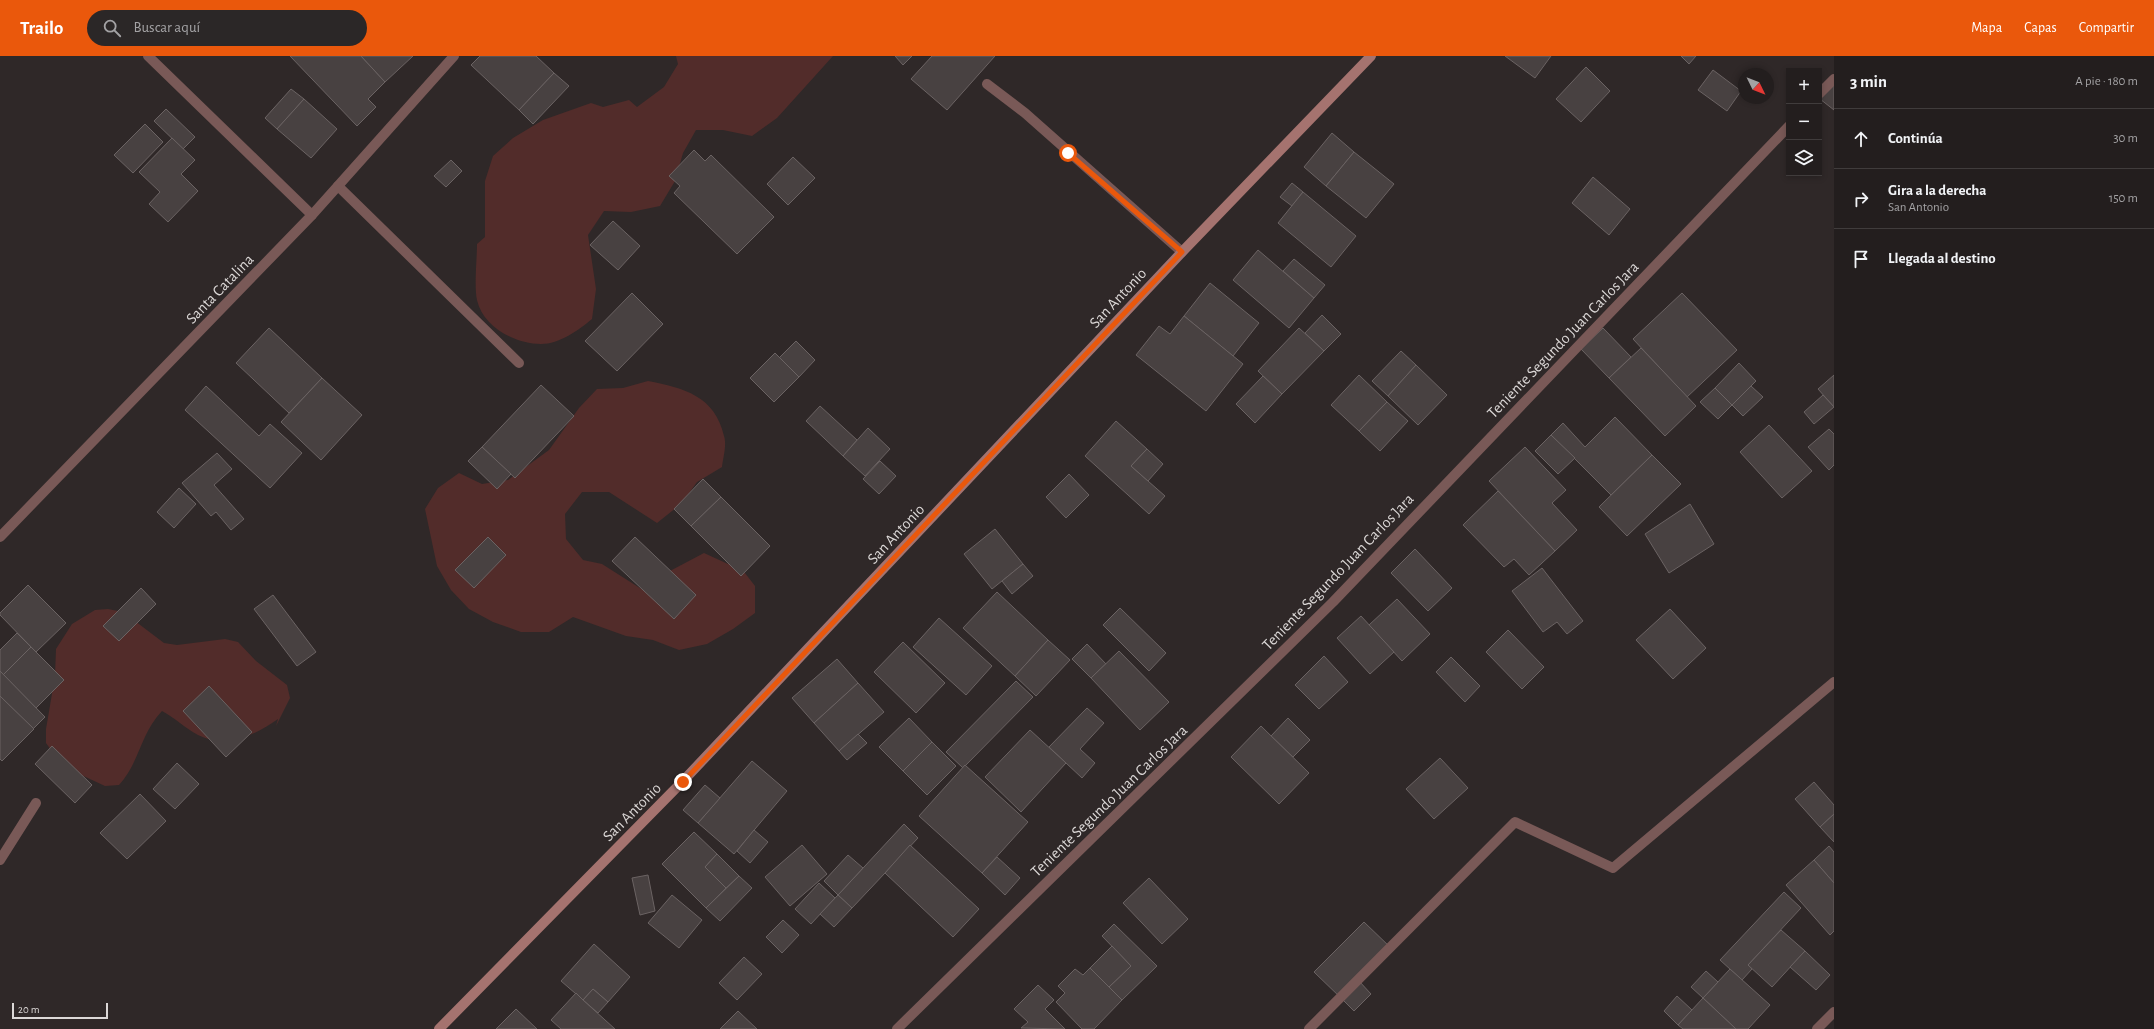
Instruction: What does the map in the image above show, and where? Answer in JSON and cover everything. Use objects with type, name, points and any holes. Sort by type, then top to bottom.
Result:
[{"type":"street","points":[[148,56],[312,215]]},
{"type":"street","name":"Santa Catalina","points":[[0,537],[312,215],[454,56]]},
{"type":"street","name":"San Antonio","points":[[439,1029],[683,782],[1182,252],[1371,56]]},
{"type":"street","points":[[1822,91],[1834,79]]},
{"type":"street","points":[[987,84],[1025,113],[1182,252]]},
{"type":"street","name":"Teniente Segundo Juan Carlos Jara","points":[[897,1029],[1333,602],[1786,129]]},
{"type":"street","points":[[338,186],[431,275],[519,363]]},
{"type":"street","points":[[1309,1029],[1515,822],[1613,868],[1834,682]]},
{"type":"street","points":[[0,860],[36,803]]},
{"type":"street","points":[[1818,1029],[1834,1012]]},
{"type":"shaded area","points":[[676,56],[833,56],[777,118],[752,136],[723,130],[696,130],[683,153],[675,181],[660,206],[631,212],[604,211],[588,235],[596,289],[592,319],[581,328],[555,342],[541,344],[531,343],[521,341],[502,332],[493,326],[480,310],[476,288],[477,244],[485,237],[485,181],[493,156],[513,138],[543,120],[591,103],[603,107],[629,100],[637,107],[664,87],[678,64]]},
{"type":"shaded area","points":[[648,381],[674,387],[696,396],[713,412],[720,422],[725,440],[722,467],[697,482],[682,503],[657,523],[609,492],[582,492],[565,514],[566,539],[583,560],[602,564],[654,597],[668,572],[704,553],[728,564],[738,564],[755,586],[755,613],[733,629],[707,644],[679,650],[653,640],[626,636],[573,617],[549,632],[521,632],[493,622],[469,609],[451,590],[437,566],[425,509],[438,488],[459,473],[482,484],[508,480],[549,450],[579,408],[597,389],[623,388]]},
{"type":"shaded area","points":[[108,609],[123,612],[164,643],[177,645],[225,639],[238,642],[256,661],[287,685],[290,698],[276,726],[278,719],[250,735],[219,741],[198,735],[162,711],[149,729],[131,767],[119,785],[105,786],[77,773],[54,754],[46,743],[46,729],[55,676],[56,649],[72,624],[95,610]]},
{"type":"building","points":[[290,56],[361,56],[385,82],[368,99],[376,107],[357,126]]},
{"type":"building","points":[[361,56],[413,56],[385,82]]},
{"type":"building","points":[[480,56],[536,56],[554,73],[519,110],[471,65]]},
{"type":"building","points":[[895,56],[912,56],[903,65]]},
{"type":"building","points":[[932,56],[995,56],[947,110],[911,79]]},
{"type":"building","points":[[1505,56],[1551,56],[1535,78]]},
{"type":"building","points":[[1681,56],[1696,56],[1689,64]]},
{"type":"building","points":[[1586,67],[1610,91],[1581,122],[1556,99]]},
{"type":"building","points":[[1713,70],[1738,89],[1738,95],[1727,111],[1698,90]]},
{"type":"building","points":[[554,73],[569,86],[533,124],[519,110]]},
{"type":"building","points":[[1834,81],[1834,110],[1822,101],[1822,96]]},
{"type":"building","points":[[291,89],[304,99],[277,129],[265,118]]},
{"type":"building","points":[[304,99],[337,129],[311,158],[277,129]]},
{"type":"building","points":[[166,109],[195,137],[183,149],[154,121]]},
{"type":"building","points":[[145,124],[163,142],[133,173],[114,155]]},
{"type":"building","points":[[1332,133],[1354,152],[1326,186],[1304,167]]},
{"type":"building","points":[[172,138],[195,160],[181,174],[198,191],[168,222],[149,204],[160,192],[139,172]]},
{"type":"building","points":[[694,150],[705,161],[711,155],[774,217],[737,254],[674,193],[680,186],[669,176]]},
{"type":"building","points":[[1354,152],[1394,184],[1366,218],[1326,186]]},
{"type":"building","points":[[793,157],[815,178],[788,205],[767,184]]},
{"type":"building","points":[[451,160],[462,171],[446,187],[434,176]]},
{"type":"building","points":[[1593,177],[1630,209],[1609,235],[1572,203]]},
{"type":"building","points":[[1292,183],[1303,192],[1292,206],[1280,197]]},
{"type":"building","points":[[1303,192],[1356,236],[1331,267],[1278,223]]},
{"type":"building","points":[[613,221],[640,246],[618,270],[590,245]]},
{"type":"building","points":[[1258,250],[1314,298],[1289,328],[1233,280]]},
{"type":"building","points":[[1294,259],[1325,285],[1314,298],[1283,271]]},
{"type":"building","points":[[1210,283],[1259,323],[1233,356],[1184,316]]},
{"type":"building","points":[[632,293],[663,324],[617,371],[585,341]]},
{"type":"building","points":[[1682,293],[1737,350],[1687,397],[1633,339]]},
{"type":"building","points":[[1322,315],[1341,334],[1324,351],[1305,333]]},
{"type":"building","points":[[1184,316],[1243,364],[1206,411],[1136,355],[1159,326],[1170,334]]},
{"type":"building","points":[[269,328],[322,378],[289,413],[236,363]]},
{"type":"building","points":[[1299,328],[1324,351],[1282,394],[1258,371]]},
{"type":"building","points":[[1603,328],[1631,357],[1609,378],[1581,349]]},
{"type":"building","points":[[796,341],[815,360],[799,377],[779,358]]},
{"type":"building","points":[[1641,348],[1696,406],[1665,436],[1609,378]]},
{"type":"building","points":[[1401,351],[1416,365],[1388,396],[1372,381]]},
{"type":"building","points":[[775,353],[799,377],[774,402],[750,378]]},
{"type":"building","points":[[1739,363],[1756,381],[1732,405],[1715,388]]},
{"type":"building","points":[[1416,365],[1447,395],[1418,425],[1388,396]]},
{"type":"building","points":[[1359,375],[1387,402],[1359,431],[1331,405]]},
{"type":"building","points":[[1834,375],[1834,407],[1818,389]]},
{"type":"building","points":[[1263,376],[1282,394],[1255,423],[1236,404]]},
{"type":"building","points":[[322,378],[362,415],[321,460],[281,422]]},
{"type":"building","points":[[541,385],[574,416],[515,478],[482,447]]},
{"type":"building","points":[[206,386],[259,436],[270,424],[302,453],[270,488],[185,410]]},
{"type":"building","points":[[1751,386],[1763,397],[1743,416],[1732,405]]},
{"type":"building","points":[[1715,388],[1732,405],[1718,419],[1700,402]]},
{"type":"building","points":[[1823,395],[1834,407],[1814,424],[1804,412]]},
{"type":"building","points":[[1387,402],[1408,421],[1380,451],[1359,431]]},
{"type":"building","points":[[820,406],[857,440],[843,456],[806,421]]},
{"type":"building","points":[[1615,417],[1652,455],[1611,495],[1551,435],[1563,423],[1585,447]]},
{"type":"building","points":[[1116,421],[1147,449],[1131,466],[1165,496],[1149,514],[1085,456]]},
{"type":"building","points":[[1769,425],[1812,471],[1782,498],[1740,452]]},
{"type":"building","points":[[868,428],[890,449],[865,476],[843,456]]},
{"type":"building","points":[[1829,429],[1834,434],[1834,465],[1829,470],[1808,447]]},
{"type":"building","points":[[1551,435],[1575,458],[1558,474],[1535,451]]},
{"type":"building","points":[[482,447],[511,474],[497,489],[468,461]]},
{"type":"building","points":[[1525,447],[1566,490],[1552,503],[1577,530],[1555,551],[1489,481]]},
{"type":"building","points":[[1147,449],[1163,464],[1148,481],[1131,466]]},
{"type":"building","points":[[217,453],[232,469],[214,485],[244,519],[231,530],[216,512],[211,516],[182,483]]},
{"type":"building","points":[[1652,455],[1681,484],[1627,536],[1599,507]]},
{"type":"building","points":[[880,461],[896,476],[879,494],[863,479]]},
{"type":"building","points":[[1069,474],[1089,495],[1066,518],[1046,497]]},
{"type":"building","points":[[703,479],[721,497],[691,526],[674,509]]},
{"type":"building","points":[[179,488],[196,504],[174,528],[157,512]]},
{"type":"building","points":[[1498,491],[1555,551],[1529,575],[1514,559],[1504,567],[1463,525]]},
{"type":"building","points":[[721,497],[770,546],[741,576],[691,526]]},
{"type":"building","points":[[1690,504],[1714,544],[1669,573],[1645,534]]},
{"type":"building","points":[[995,529],[1023,564],[992,589],[964,554]]},
{"type":"building","points":[[488,537],[506,555],[474,588],[455,570]]},
{"type":"building","points":[[635,537],[696,595],[674,619],[612,561]]},
{"type":"building","points":[[1415,549],[1452,588],[1428,611],[1391,573]]},
{"type":"building","points":[[1023,564],[1033,576],[1012,594],[1002,581]]},
{"type":"building","points":[[1542,568],[1583,621],[1567,634],[1557,622],[1543,632],[1512,591]]},
{"type":"building","points":[[28,585],[66,623],[36,652],[0,615],[0,613]]},
{"type":"building","points":[[141,588],[156,604],[119,641],[103,626]]},
{"type":"building","points":[[997,592],[1048,640],[1015,676],[963,628]]},
{"type":"building","points":[[273,595],[316,652],[297,666],[254,609]]},
{"type":"building","points":[[1397,599],[1430,634],[1402,661],[1369,625]]},
{"type":"building","points":[[1120,608],[1166,653],[1149,671],[1103,625]]},
{"type":"building","points":[[1670,609],[1706,648],[1673,679],[1636,640]]},
{"type":"building","points":[[1361,616],[1394,652],[1370,674],[1337,638]]},
{"type":"building","points":[[939,618],[992,666],[966,695],[913,647]]},
{"type":"building","points":[[1508,630],[1544,667],[1522,689],[1486,652]]},
{"type":"building","points":[[17,633],[31,647],[3,675],[0,671],[0,650]]},
{"type":"building","points":[[1048,640],[1070,660],[1036,696],[1015,676]]},
{"type":"building","points":[[903,642],[945,683],[916,713],[874,672]]},
{"type":"building","points":[[1087,644],[1106,664],[1091,678],[1072,659]]},
{"type":"building","points":[[31,647],[64,680],[36,708],[3,675]]},
{"type":"building","points":[[1119,651],[1169,702],[1140,730],[1091,678]]},
{"type":"building","points":[[1324,656],[1348,682],[1319,709],[1295,685]]},
{"type":"building","points":[[1451,657],[1480,686],[1465,702],[1436,672]]},
{"type":"building","points":[[837,659],[858,683],[814,723],[792,698]]},
{"type":"building","points":[[0,671],[45,717],[33,729],[0,696]]},
{"type":"building","points":[[1016,681],[1033,697],[963,768],[946,752]]},
{"type":"building","points":[[858,683],[884,712],[839,751],[814,723]]},
{"type":"building","points":[[209,686],[252,732],[226,757],[183,711]]},
{"type":"building","points":[[0,696],[34,729],[2,761],[0,759]]},
{"type":"building","points":[[1087,708],[1104,723],[1080,749],[1095,763],[1082,778],[1049,747]]},
{"type":"building","points":[[909,718],[932,742],[903,771],[879,747]]},
{"type":"building","points":[[1288,718],[1310,740],[1293,757],[1271,736]]},
{"type":"building","points":[[1261,726],[1309,773],[1279,804],[1231,757]]},
{"type":"building","points":[[1030,730],[1066,763],[1021,812],[985,777]]},
{"type":"building","points":[[858,734],[867,743],[847,760],[839,751]]},
{"type":"building","points":[[932,742],[956,766],[927,795],[903,771]]},
{"type":"building","points":[[52,746],[92,785],[75,803],[35,764]]},
{"type":"building","points":[[1440,758],[1468,788],[1434,819],[1406,789]]},
{"type":"building","points":[[752,761],[787,791],[734,854],[698,823]]},
{"type":"building","points":[[177,763],[199,784],[175,809],[153,789]]},
{"type":"building","points":[[965,765],[1028,822],[982,873],[919,816]]},
{"type":"building","points":[[1814,782],[1834,805],[1834,814],[1820,827],[1795,799]]},
{"type":"building","points":[[705,785],[720,798],[698,823],[683,810]]},
{"type":"building","points":[[140,794],[166,821],[127,859],[100,833]]},
{"type":"building","points":[[1834,814],[1834,842],[1820,827]]},
{"type":"building","points":[[904,824],[918,838],[852,908],[838,895]]},
{"type":"building","points":[[754,830],[768,842],[750,863],[737,851]]},
{"type":"building","points":[[694,832],[717,854],[705,867],[726,888],[706,908],[662,864]]},
{"type":"building","points":[[802,845],[827,874],[790,906],[765,877]]},
{"type":"building","points":[[910,845],[979,909],[953,937],[885,873]]},
{"type":"building","points":[[1829,846],[1834,852],[1834,883],[1814,860]]},
{"type":"building","points":[[717,854],[739,876],[726,888],[705,867]]},
{"type":"building","points":[[848,855],[863,868],[838,895],[824,881]]},
{"type":"building","points":[[997,857],[1020,878],[1005,895],[982,873]]},
{"type":"building","points":[[1814,860],[1834,883],[1834,931],[1830,935],[1786,885]]},
{"type":"building","points":[[648,875],[655,911],[640,915],[632,878]]},
{"type":"building","points":[[739,876],[752,888],[720,921],[706,908]]},
{"type":"building","points":[[1149,878],[1188,919],[1162,944],[1123,903]]},
{"type":"building","points":[[819,883],[835,898],[811,924],[795,909]]},
{"type":"building","points":[[1784,892],[1801,908],[1748,965],[1752,969],[1742,980],[1720,960]]},
{"type":"building","points":[[672,895],[702,920],[679,948],[648,923]]},
{"type":"building","points":[[838,895],[852,908],[834,927],[820,914]]},
{"type":"building","points":[[783,920],[799,935],[782,953],[766,937]]},
{"type":"building","points":[[1364,922],[1391,948],[1342,999],[1314,972]]},
{"type":"building","points":[[1114,924],[1157,966],[1122,1000],[1109,987],[1131,966],[1102,936]]},
{"type":"building","points":[[1781,930],[1805,951],[1772,987],[1748,965]]},
{"type":"building","points":[[594,944],[630,977],[608,1002],[593,989],[583,1000],[561,981]]},
{"type":"building","points":[[1112,946],[1131,966],[1109,987],[1090,968]]},
{"type":"building","points":[[1805,951],[1830,975],[1816,990],[1790,967]]},
{"type":"building","points":[[744,957],[762,974],[737,1000],[719,983]]},
{"type":"building","points":[[1090,968],[1122,1000],[1094,1029],[1082,1029],[1056,1002],[1065,993],[1058,986],[1075,969],[1083,975]]},
{"type":"building","points":[[1730,969],[1770,1005],[1748,1029],[1736,1029],[1703,998]]},
{"type":"building","points":[[1706,971],[1718,982],[1703,998],[1691,987]]},
{"type":"building","points":[[1359,981],[1371,994],[1354,1011],[1342,999]]},
{"type":"building","points":[[1038,985],[1054,1000],[1045,1009],[1065,1029],[1021,1028],[1028,1022],[1014,1009]]},
{"type":"building","points":[[593,989],[608,1002],[598,1013],[583,1000]]},
{"type":"building","points":[[576,993],[615,1029],[561,1029],[551,1020]]},
{"type":"building","points":[[1677,996],[1692,1010],[1678,1025],[1664,1011]]},
{"type":"building","points":[[1703,998],[1736,1029],[1683,1029],[1678,1025]]},
{"type":"building","points":[[516,1009],[537,1029],[496,1029]]},
{"type":"building","points":[[738,1011],[757,1029],[720,1029]]},
{"type":"route","points":[[683,782],[1182,252],[1120,196],[1068,153]]}]
